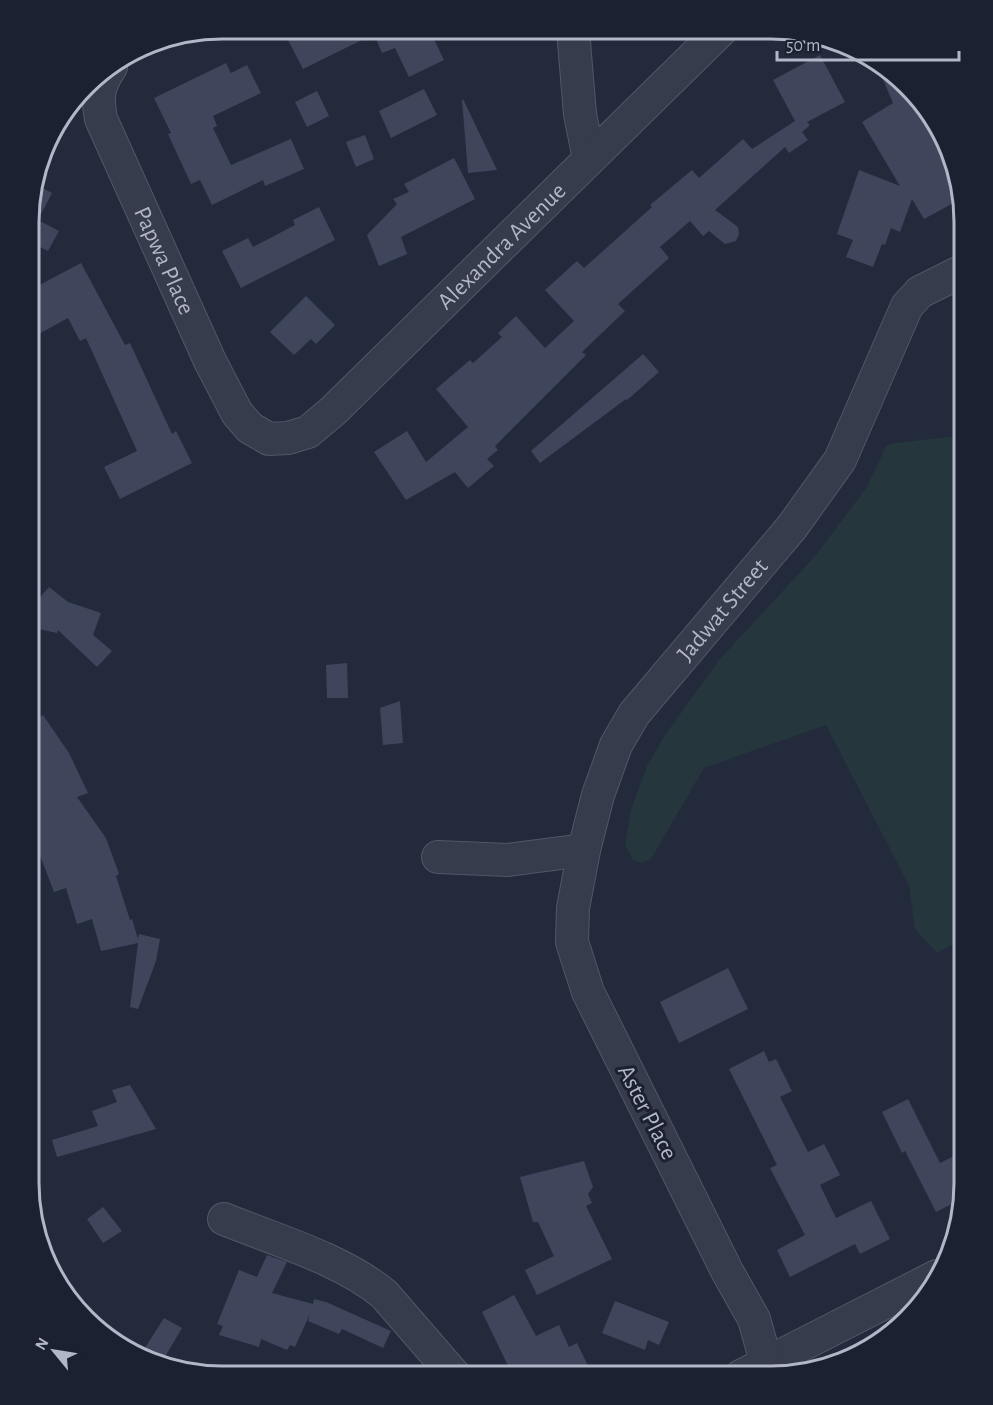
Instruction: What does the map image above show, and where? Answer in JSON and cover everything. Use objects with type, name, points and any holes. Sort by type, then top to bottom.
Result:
[{"type":"street","points":[[574,39],[580,114],[588,159]]},
{"type":"street","name":"Alexandra Avenue","points":[[269,439],[288,438],[308,432],[333,411],[712,39]]},
{"type":"street","name":"Papwa Place","points":[[101,84],[98,102],[101,119],[210,361],[237,413],[250,428],[269,439]]},
{"type":"street","name":"Jadwat Street","points":[[584,850],[598,795],[616,745],[634,714],[792,527],[840,460],[907,306],[920,292],[954,275]]},
{"type":"street","points":[[438,857],[508,860],[584,850]]},
{"type":"street","name":"Aster Place","points":[[584,850],[573,908],[572,942],[578,966],[588,992],[728,1273],[754,1319],[763,1345],[760,1366]]},
{"type":"street","points":[[224,1219],[341,1267],[371,1284],[384,1294],[446,1366]]},
{"type":"street","points":[[770,1366],[924,1283]]},
{"type":"shaded area","points":[[954,436],[954,944],[937,953],[915,929],[909,886],[826,725],[704,768],[651,859],[641,863],[633,860],[625,845],[631,809],[647,766],[665,735],[719,660],[816,555],[867,487],[886,446]]},
{"type":"building","points":[[288,39],[364,39],[303,69]]},
{"type":"building","points":[[376,39],[434,39],[444,60],[409,77],[395,48],[382,53]]},
{"type":"building","points":[[820,55],[845,102],[807,122],[810,125],[802,132],[808,140],[789,153],[785,147],[715,210],[738,227],[739,234],[736,241],[725,244],[709,231],[703,236],[690,221],[660,247],[669,258],[618,304],[625,311],[582,352],[586,355],[495,446],[498,450],[487,459],[494,466],[468,488],[455,472],[406,500],[374,452],[407,431],[426,462],[468,427],[436,389],[470,360],[473,363],[502,337],[498,333],[516,316],[545,348],[574,321],[545,290],[577,261],[584,268],[652,207],[650,205],[692,170],[699,178],[743,139],[752,149],[795,121],[773,80]]},
{"type":"building","points":[[226,63],[231,73],[247,65],[261,93],[213,116],[217,126],[213,128],[231,165],[291,139],[304,169],[265,186],[263,180],[212,205],[200,180],[191,184],[154,98]]},
{"type":"building","points":[[882,76],[909,101],[935,141],[948,175],[952,204],[924,219],[912,199],[900,232],[891,228],[873,267],[846,257],[853,240],[837,234],[859,170],[900,186],[862,122],[893,103]]},
{"type":"building","points":[[424,89],[437,115],[391,138],[379,111]]},
{"type":"building","points":[[317,91],[329,116],[307,127],[295,102]]},
{"type":"building","points":[[463,99],[497,170],[468,173]]},
{"type":"building","points":[[365,135],[374,159],[356,167],[346,142]]},
{"type":"building","points":[[454,158],[475,199],[401,237],[407,254],[379,266],[367,235],[397,204],[393,199],[409,192],[404,184]]},
{"type":"building","points":[[43,188],[52,193],[39,217]]},
{"type":"building","points":[[319,207],[335,240],[241,288],[222,251],[248,238],[253,247],[295,225],[293,220]]},
{"type":"building","points":[[39,221],[59,231],[48,251],[39,246]]},
{"type":"building","points":[[81,263],[125,345],[130,343],[172,434],[176,431],[192,463],[120,499],[104,467],[137,451],[86,338],[80,341],[68,318],[39,334],[39,285]]},
{"type":"building","points":[[306,296],[335,325],[316,344],[311,339],[294,355],[270,332]]},
{"type":"building","points":[[643,354],[659,372],[627,400],[540,463],[531,451]]},
{"type":"building","points":[[49,587],[68,602],[101,613],[93,635],[112,651],[97,667],[58,630],[57,633],[39,629],[39,598]]},
{"type":"building","points":[[347,663],[348,698],[327,698],[326,665]]},
{"type":"building","points":[[400,701],[403,743],[383,745],[380,708]]},
{"type":"building","points":[[43,715],[69,753],[88,793],[77,797],[106,838],[119,874],[116,876],[138,939],[139,934],[160,939],[156,961],[138,1009],[130,1007],[138,943],[101,951],[92,919],[77,924],[66,888],[54,892],[39,853],[39,718]]},
{"type":"building","points":[[728,968],[748,1009],[679,1043],[660,1002]]},
{"type":"building","points":[[764,1051],[769,1062],[776,1059],[792,1091],[780,1097],[808,1152],[824,1144],[840,1175],[820,1185],[836,1218],[871,1201],[890,1239],[860,1254],[855,1244],[790,1277],[777,1250],[805,1235],[770,1168],[777,1165],[729,1069]]},
{"type":"building","points":[[130,1085],[156,1129],[57,1157],[52,1140],[98,1126],[92,1111],[117,1102],[112,1090]]},
{"type":"building","points":[[908,1099],[940,1163],[954,1156],[953,1204],[936,1212],[905,1151],[902,1153],[882,1112]]},
{"type":"building","points":[[584,1161],[593,1187],[588,1194],[592,1203],[586,1206],[612,1259],[537,1295],[525,1270],[554,1256],[538,1222],[533,1222],[520,1177]]},
{"type":"building","points":[[103,1207],[122,1231],[103,1243],[87,1219]]},
{"type":"building","points":[[267,1255],[287,1262],[272,1293],[313,1304],[314,1299],[326,1302],[391,1331],[383,1348],[342,1329],[339,1334],[308,1321],[310,1314],[295,1347],[290,1345],[287,1350],[261,1339],[259,1347],[219,1335],[223,1326],[217,1324],[239,1270],[257,1277]]},
{"type":"building","points":[[514,1295],[536,1336],[559,1325],[569,1347],[577,1343],[588,1366],[508,1366],[482,1312]]},
{"type":"building","points":[[615,1301],[669,1322],[659,1345],[648,1340],[645,1350],[602,1333]]},
{"type":"building","points":[[164,1318],[182,1328],[165,1357],[145,1348]]}]
